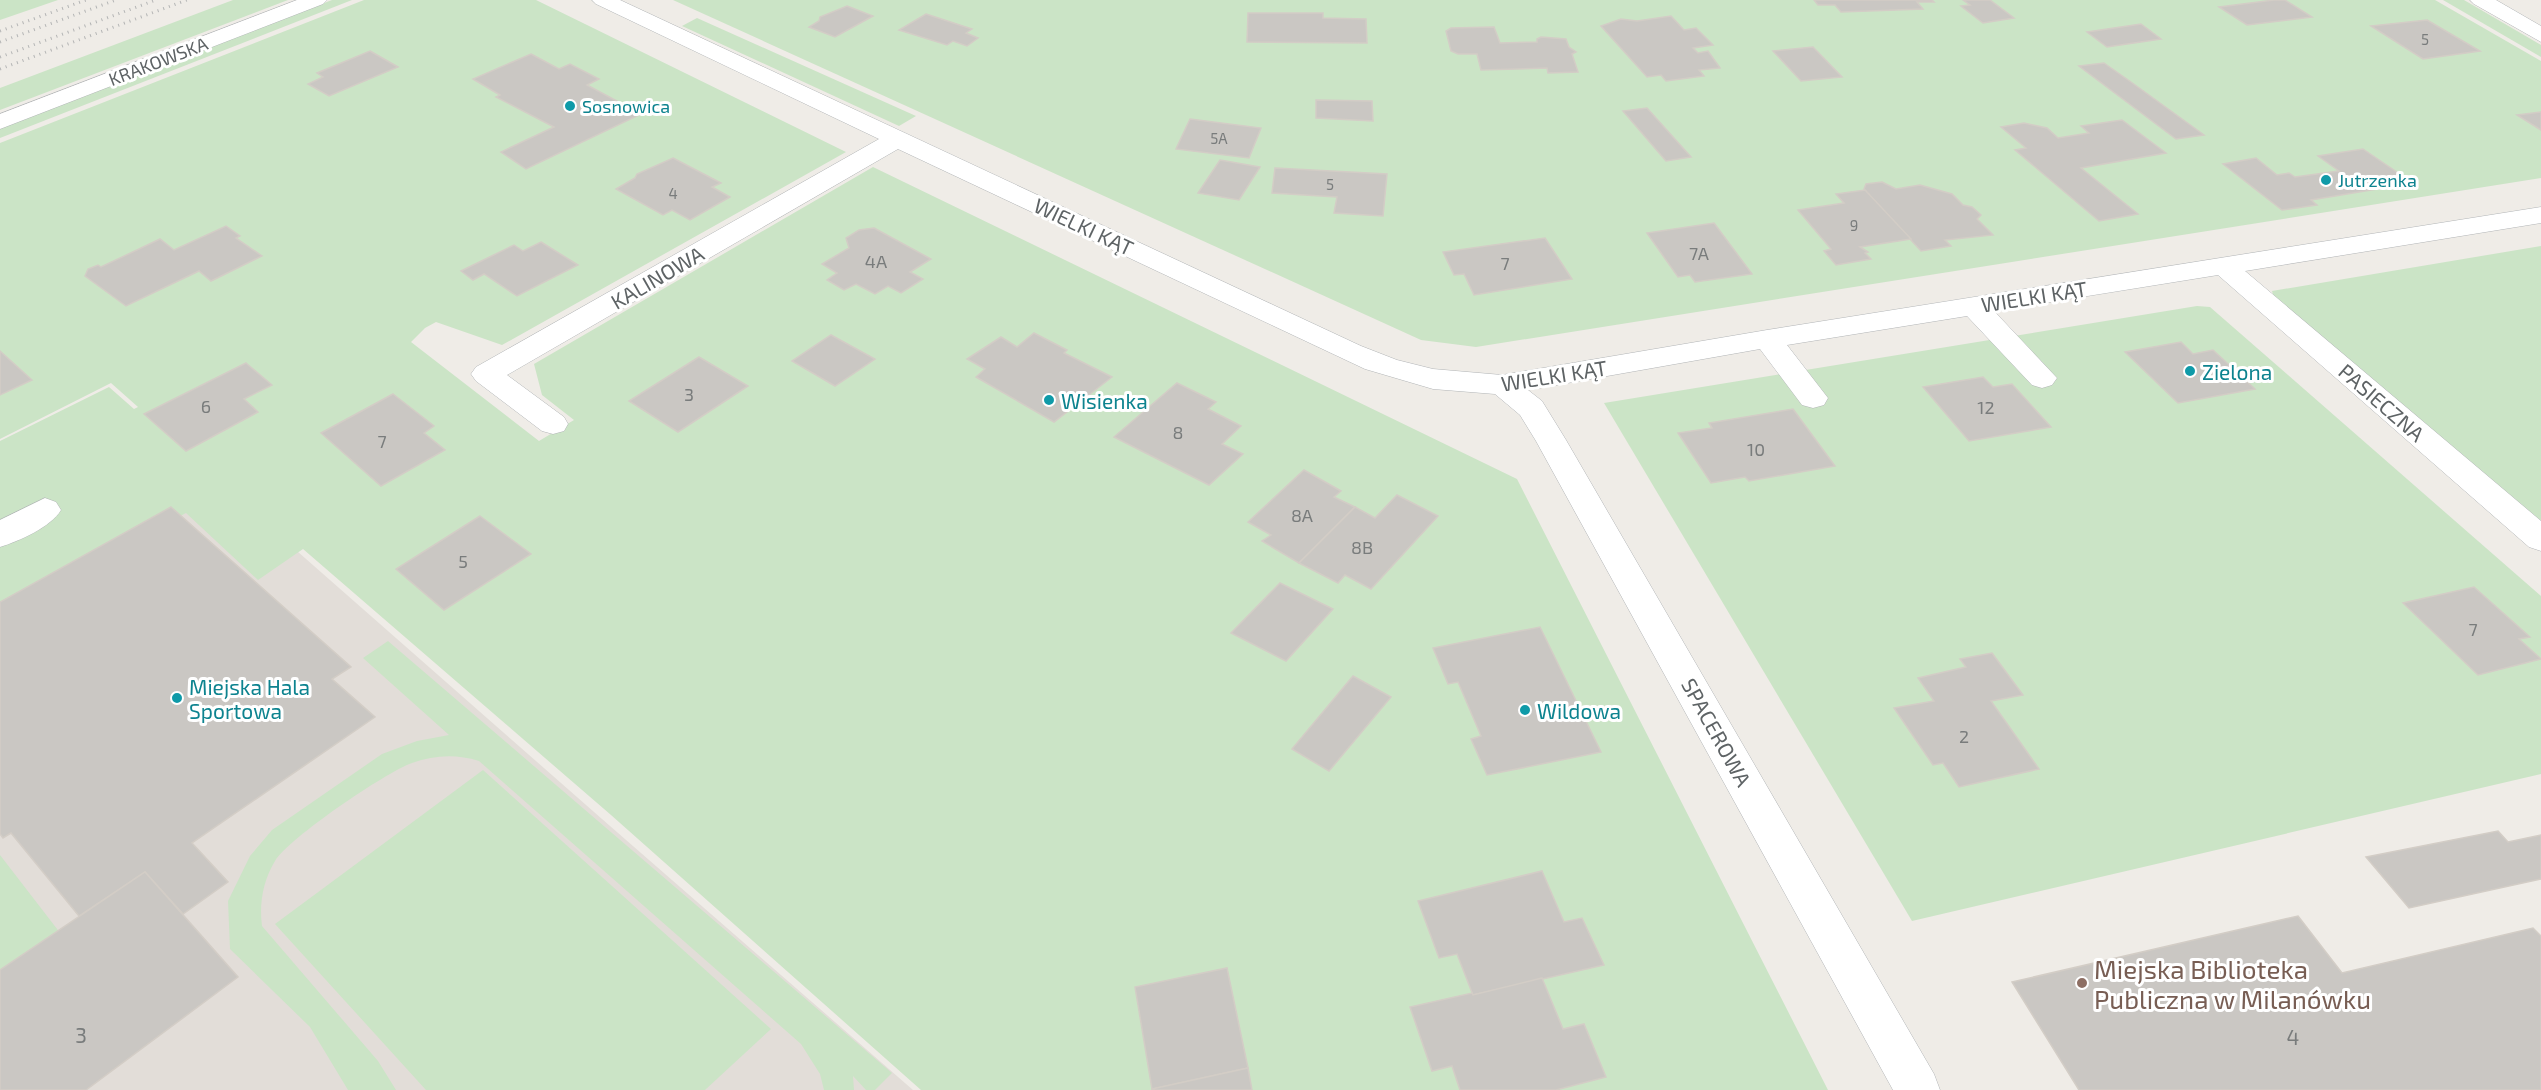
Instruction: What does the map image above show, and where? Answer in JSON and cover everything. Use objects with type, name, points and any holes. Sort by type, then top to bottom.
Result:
[{"type":"street","name":"KRAKOWSKA","points":[[0,122],[316,0]]},
{"type":"street","name":"WIELKI KĄT","points":[[603,0],[1373,362],[1423,377],[1502,385],[1767,339],[2541,215]]},
{"type":"street","points":[[2481,0],[2541,35]]},
{"type":"street","name":"KALINOWA","points":[[553,424],[486,374],[899,138]]},
{"type":"street","name":"PASIECZNA","points":[[2222,265],[2541,539]]},
{"type":"street","points":[[1972,306],[2042,378]]},
{"type":"street","points":[[1767,339],[1813,398]]},
{"type":"street","name":"SPACEROWA","points":[[1502,385],[1531,408],[1551,440],[1918,1090]]},
{"type":"street","points":[[0,535],[45,510]]},
{"type":"shaded area","points":[[224,487],[913,1090],[0,1090],[0,610]]},
{"type":"green space","points":[[0,0],[58,0],[0,20]]},
{"type":"green space","points":[[233,0],[288,0],[0,110],[0,88]]},
{"type":"green space","points":[[332,0],[352,0],[0,138],[0,128]]},
{"type":"green space","points":[[364,0],[536,0],[846,152],[502,345],[436,322],[425,328],[411,342],[539,441],[574,420],[542,395],[534,364],[873,167],[1517,479],[1828,1090],[921,1090],[611,815],[303,549],[258,580],[186,513],[0,611],[0,441],[109,387],[134,409],[138,407],[111,383],[0,439],[0,143]]},
{"type":"green space","points":[[673,0],[2435,0],[2541,61],[2541,178],[1476,347],[1421,340]]},
{"type":"green space","points":[[2443,0],[2464,0],[2541,45],[2541,57]]},
{"type":"green space","points":[[697,18],[916,116],[899,126],[682,26]]},
{"type":"green space","points":[[2541,246],[2541,521],[2275,301],[2272,291]]},
{"type":"green space","points":[[2197,306],[2210,307],[2541,596],[2541,774],[1912,921],[1604,403]]},
{"type":"green space","points":[[388,641],[892,1073],[875,1090],[866,1090],[853,1076],[854,1090],[824,1090],[820,1074],[801,1044],[479,761],[445,756],[421,760],[399,769],[339,807],[284,851],[275,861],[265,884],[261,909],[262,926],[378,1061],[396,1090],[348,1090],[310,1027],[230,949],[228,901],[250,856],[272,830],[382,754],[417,741],[449,735],[363,658]]},
{"type":"green space","points":[[483,770],[771,1029],[705,1090],[426,1090],[275,924]]},
{"type":"green space","points":[[0,855],[64,938],[0,981]]},
{"type":"building","points":[[1814,0],[1932,0],[1934,2],[1917,2],[1923,9],[1841,12],[1835,5],[1818,5]]},
{"type":"building","points":[[1963,0],[1990,0],[2014,18],[1983,23],[1961,6],[1970,5]]},
{"type":"building","points":[[2285,0],[2312,17],[2247,25],[2219,7]]},
{"type":"building","points":[[847,6],[873,16],[835,37],[809,27],[819,21],[820,17]]},
{"type":"building","points":[[1248,13],[1323,13],[1323,18],[1366,19],[1367,43],[1247,42]]},
{"type":"building","points":[[926,14],[972,29],[966,33],[978,38],[967,46],[953,41],[947,45],[899,30]]},
{"type":"building","points":[[1671,16],[1684,30],[1696,28],[1713,45],[1693,48],[1698,53],[1708,51],[1720,68],[1699,70],[1704,76],[1666,81],[1661,75],[1647,77],[1601,26],[1621,19],[1637,21]]},
{"type":"building","points":[[2427,20],[2480,51],[2423,59],[2371,26]]},
{"type":"building","points":[[2141,24],[2161,39],[2107,47],[2087,32]]},
{"type":"building","points":[[1494,27],[1500,43],[1537,42],[1537,39],[1541,37],[1566,39],[1569,47],[1576,52],[1572,54],[1578,72],[1548,73],[1547,68],[1481,70],[1477,54],[1458,54],[1451,51],[1446,31],[1451,28]]},
{"type":"building","points":[[1813,47],[1842,77],[1801,81],[1773,51]]},
{"type":"building","points":[[370,51],[398,67],[329,96],[308,84],[323,77],[317,73]]},
{"type":"building","name":"Sosnowica","points":[[531,54],[559,69],[570,64],[599,79],[587,85],[641,114],[526,169],[501,152],[554,127],[496,97],[500,95],[473,79]]},
{"type":"building","points":[[2104,63],[2204,135],[2176,139],[2079,66]]},
{"type":"building","points":[[1316,100],[1372,101],[1373,121],[1316,118]]},
{"type":"building","points":[[1647,108],[1691,157],[1666,161],[1623,111]]},
{"type":"building","points":[[2541,112],[2541,130],[2517,115]]},
{"type":"building","points":[[1190,119],[1261,128],[1249,158],[1176,149]]},
{"type":"building","points":[[2122,120],[2166,153],[2081,168],[2138,214],[2099,221],[2015,150],[2026,148],[2001,127],[2024,123],[2047,128],[2058,138],[2089,133],[2081,126]]},
{"type":"building","name":"Jutrzenka","points":[[2363,149],[2413,183],[2311,200],[2317,205],[2282,210],[2223,164],[2256,158],[2277,175],[2289,173],[2295,177],[2339,171],[2318,156]]},
{"type":"building","points":[[673,158],[721,183],[712,187],[730,197],[690,220],[672,210],[663,215],[616,189],[635,178],[637,174]]},
{"type":"building","points":[[1220,160],[1260,167],[1239,200],[1198,193]]},
{"type":"building","points":[[1275,168],[1387,174],[1383,216],[1334,213],[1337,197],[1272,193]]},
{"type":"building","points":[[1882,182],[1896,189],[1920,185],[1952,194],[1963,205],[1972,207],[1981,215],[1977,219],[1993,235],[1945,240],[1951,246],[1921,251],[1864,189],[1866,184]]},
{"type":"building","points":[[1865,190],[1911,239],[1860,247],[1868,252],[1865,253],[1871,259],[1836,265],[1824,251],[1831,249],[1798,210],[1844,203],[1836,194]]},
{"type":"building","points":[[1714,223],[1752,274],[1695,282],[1690,275],[1678,277],[1647,233]]},
{"type":"building","points":[[226,226],[240,236],[236,238],[262,256],[211,281],[199,271],[126,306],[85,276],[88,269],[98,265],[101,267],[160,239],[174,250]]},
{"type":"building","points":[[874,228],[931,259],[910,272],[923,279],[901,293],[888,286],[875,294],[856,284],[844,290],[827,280],[837,273],[822,264],[849,248],[846,238],[859,230]]},
{"type":"building","points":[[1545,238],[1572,279],[1474,295],[1464,274],[1454,275],[1443,252]]},
{"type":"building","points":[[541,242],[578,265],[517,296],[484,274],[473,280],[461,271],[514,245],[523,251]]},
{"type":"building","name":"Wisienka","points":[[1034,333],[1067,350],[1064,353],[1112,377],[1054,422],[976,377],[985,369],[967,359],[1001,337],[1017,347]]},
{"type":"building","points":[[831,335],[875,359],[835,386],[792,361]]},
{"type":"building","name":"Zielona","points":[[2181,342],[2193,354],[2213,350],[2255,389],[2178,403],[2125,352]]},
{"type":"building","points":[[0,351],[32,380],[0,395]]},
{"type":"building","points":[[699,357],[748,386],[678,432],[629,401]]},
{"type":"building","points":[[246,363],[272,385],[244,399],[258,412],[186,451],[144,414]]},
{"type":"building","points":[[1983,377],[1993,387],[2012,384],[2051,427],[1969,441],[1923,387]]},
{"type":"building","points":[[1177,383],[1216,402],[1208,409],[1241,426],[1222,444],[1243,454],[1209,485],[1114,437]]},
{"type":"building","points":[[393,394],[434,426],[424,433],[445,450],[381,486],[321,433]]},
{"type":"building","points":[[1793,409],[1835,466],[1749,481],[1745,477],[1711,483],[1678,433],[1712,428],[1709,423]]},
{"type":"building","points":[[1304,470],[1341,491],[1334,497],[1355,507],[1299,563],[1262,541],[1271,535],[1248,522]]},
{"type":"building","points":[[1397,495],[1438,516],[1371,589],[1345,575],[1338,583],[1299,563],[1355,507],[1375,518]]},
{"type":"building","name":"Miejska Hala Sportowa","points":[[171,507],[351,667],[332,679],[375,717],[192,843],[228,882],[183,914],[145,872],[79,916],[11,833],[3,838],[0,834],[0,602]]},
{"type":"building","points":[[480,516],[531,554],[444,610],[396,569]]},
{"type":"building","points":[[1280,583],[1333,609],[1286,661],[1231,633]]},
{"type":"building","points":[[2474,587],[2530,637],[2519,639],[2541,659],[2478,675],[2403,603]]},
{"type":"building","name":"Wildowa","points":[[1540,627],[1601,752],[1487,775],[1471,739],[1481,736],[1458,682],[1448,684],[1433,648]]},
{"type":"building","points":[[1992,653],[2023,695],[1991,701],[2039,769],[1959,787],[1943,763],[1933,765],[1894,708],[1934,701],[1918,678],[1966,667],[1960,659]]},
{"type":"building","points":[[1353,676],[1391,697],[1329,771],[1292,749]]},
{"type":"building","points":[[2498,831],[2508,842],[2541,835],[2541,879],[2409,908],[2366,857]]},
{"type":"building","points":[[1542,871],[1564,922],[1582,918],[1604,965],[1473,995],[1457,954],[1439,958],[1418,901]]},
{"type":"building","points":[[145,872],[238,977],[86,1090],[0,1090],[0,970]]},
{"type":"building","points":[[2298,916],[2342,973],[2533,928],[2541,936],[2541,1090],[2079,1090],[2012,982]]},
{"type":"building","points":[[1227,968],[1248,1068],[1152,1089],[1135,987]]},
{"type":"building","points":[[1542,978],[1563,1029],[1584,1024],[1606,1077],[1556,1090],[1460,1090],[1452,1066],[1432,1071],[1410,1007]]},
{"type":"building","points":[[1248,1068],[1252,1090],[1152,1090],[1152,1089]]},
{"type":"railway","points":[[0,31],[86,0]]},
{"type":"railway","points":[[0,42],[116,0]]},
{"type":"railway","points":[[0,57],[156,0]]},
{"type":"railway","points":[[0,69],[187,0]]},
{"type":"place","name":"Sosnowica","points":[[570,106]]},
{"type":"place","name":"Jutrzenka","points":[[2326,180]]},
{"type":"place","name":"Zielona","points":[[2190,371]]},
{"type":"place","name":"Wisienka","points":[[1049,400]]},
{"type":"place","name":"Miejska Hala Sportowa","points":[[177,698]]},
{"type":"place","name":"Wildowa","points":[[1525,710]]},
{"type":"place","name":"Miejska Biblioteka Publiczna w Milanówku","points":[[2082,983]]}]
